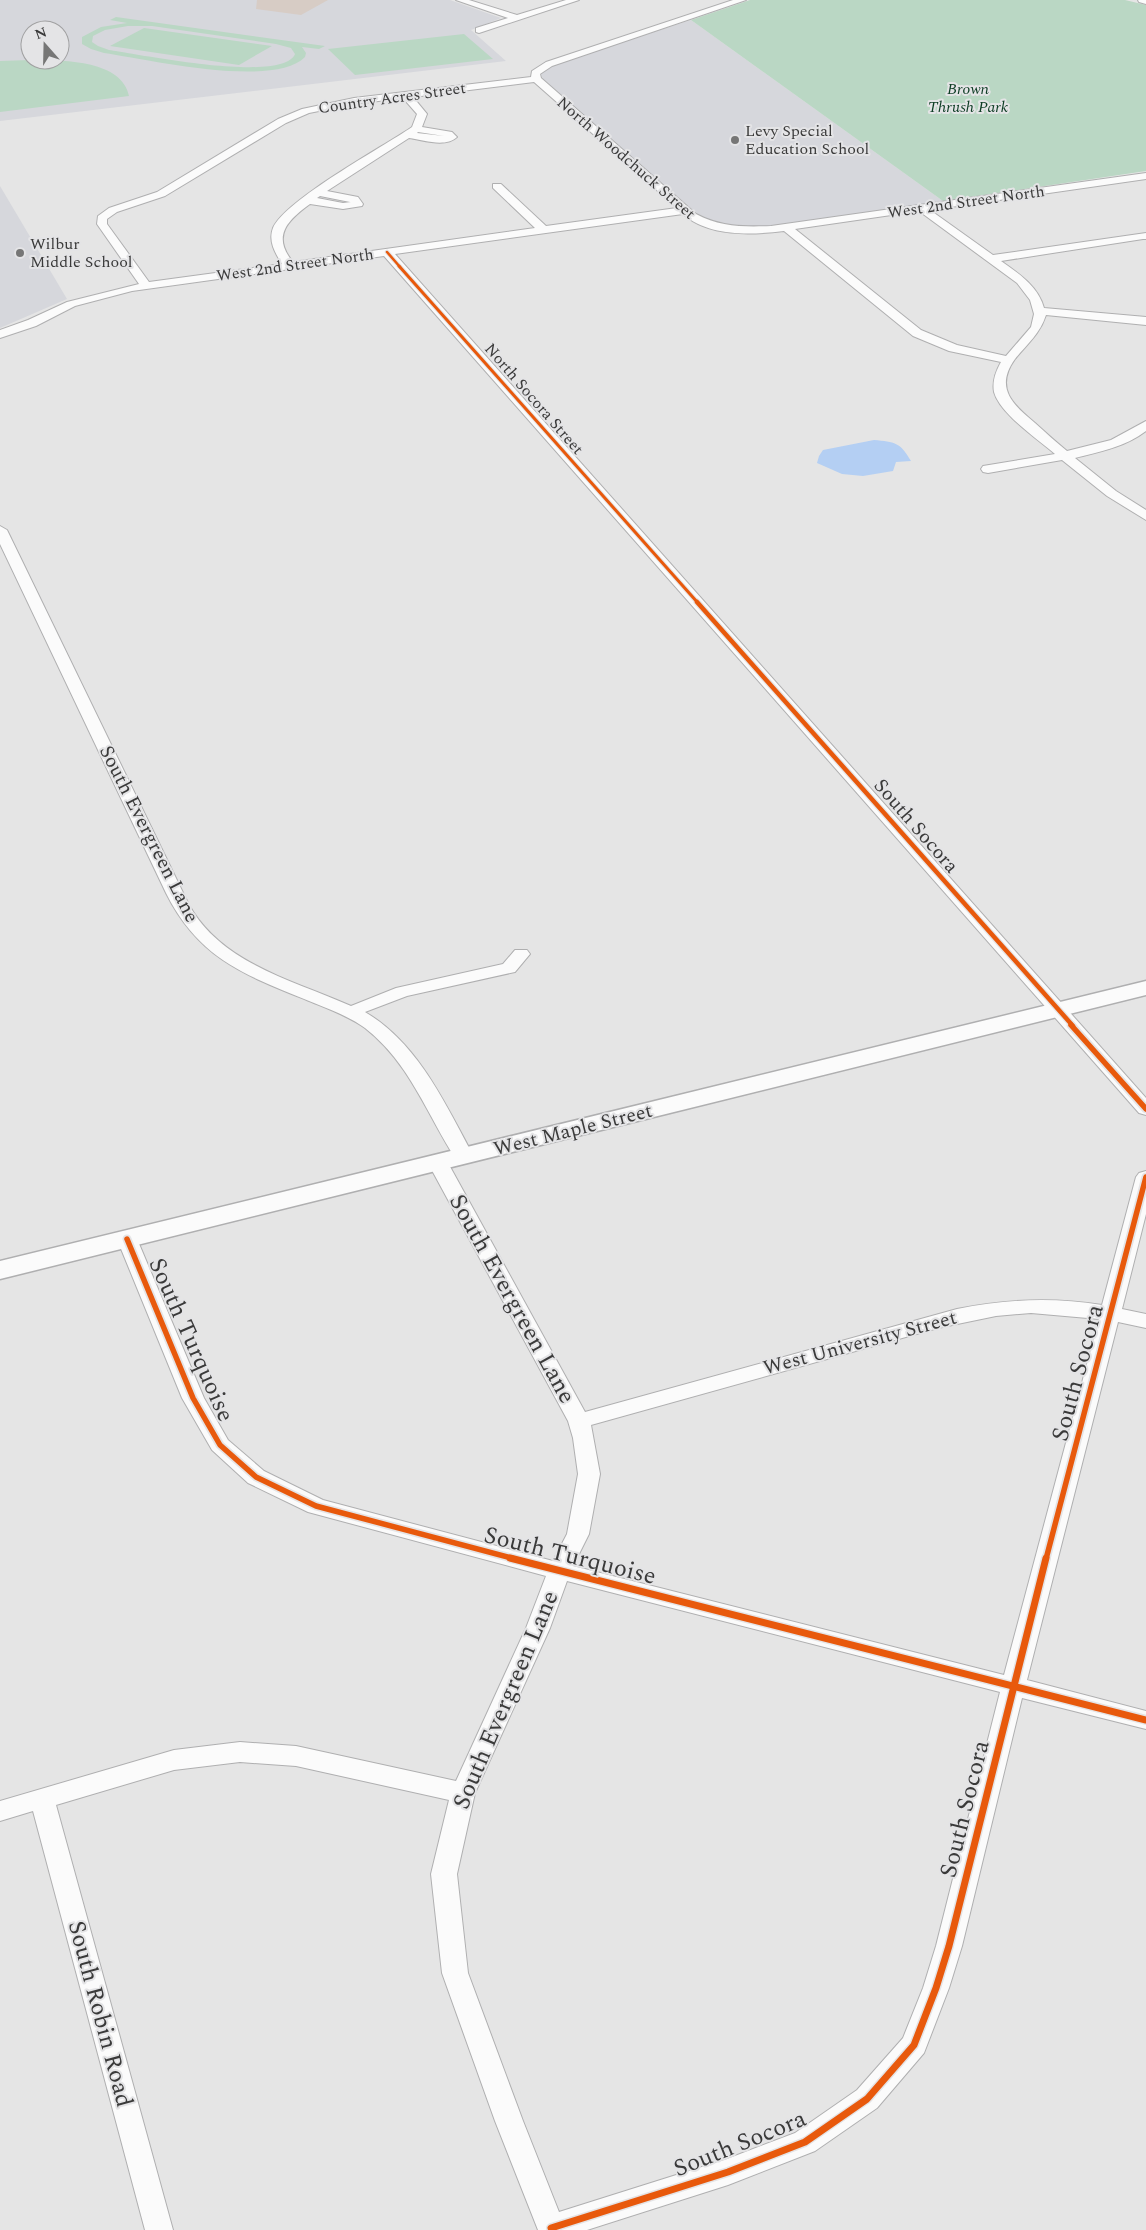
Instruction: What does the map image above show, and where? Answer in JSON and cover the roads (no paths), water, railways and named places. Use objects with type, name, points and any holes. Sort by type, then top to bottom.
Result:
[{"type":"main road","name":"West Maple Street","points":[[0,1270],[438,1164],[1146,988]]},
{"type":"street","points":[[460,0],[516,18]]},
{"type":"street","points":[[479,30],[575,0]]},
{"type":"street","points":[[536,79],[535,73],[537,70],[549,64],[742,0]]},
{"type":"street","points":[[1142,0],[1146,1]]},
{"type":"street","name":"Country Acres Street","points":[[146,286],[102,224],[102,218],[108,212],[161,194],[296,114],[328,105],[536,79]]},
{"type":"street","name":"North Woodchuck Street","points":[[536,79],[702,222],[722,228],[752,230],[786,227]]},
{"type":"street","points":[[289,266],[280,253],[278,244],[279,226],[308,200],[412,132],[422,118],[422,114],[406,95]]},
{"type":"street","name":"West 2nd Street North","points":[[786,227],[1146,176]]},
{"type":"street","points":[[497,186],[543,230]]},
{"type":"street","points":[[308,200],[343,206],[358,204],[354,199],[319,194]]},
{"type":"street","points":[[921,208],[1021,281],[1032,292],[1038,303],[1040,312],[1038,325],[1009,360],[1000,378],[1000,389],[1004,401],[1016,414],[1065,455],[1126,504],[1146,516]]},
{"type":"street","name":"West 2nd Street North","points":[[0,334],[90,298],[146,286],[686,210]]},
{"type":"street","points":[[786,227],[916,333],[953,348],[1009,360]]},
{"type":"street","points":[[990,259],[1143,236]]},
{"type":"street","name":"North Socora Street","points":[[387,252],[663,564]]},
{"type":"street","points":[[1040,312],[1118,317],[1146,321]]},
{"type":"street","points":[[988,469],[1111,445],[1146,425]]},
{"type":"street","name":"South Evergreen Lane","points":[[0,530],[166,875],[192,923],[213,944],[260,975],[350,1012],[370,1023],[389,1039],[419,1075],[464,1157]]},
{"type":"street","name":"South Socora","points":[[663,564],[1146,1109]]},
{"type":"street","points":[[350,1012],[402,992],[509,968],[521,954]]},
{"type":"street","name":"South Evergreen Lane","points":[[438,1164],[578,1421],[584,1438],[589,1474],[578,1534],[559,1571],[538,1628],[462,1793],[444,1874],[456,1973],[509,2121],[552,2229]]},
{"type":"street","name":"South Socora","points":[[552,2229],[728,2172],[805,2142],[867,2099],[914,2045],[936,1988],[949,1946],[1146,1177]]},
{"type":"street","name":"South Turquoise","points":[[127,1239],[193,1398],[220,1445],[256,1477],[316,1506],[559,1571],[1146,1720]]},
{"type":"street","name":"West University Street","points":[[578,1421],[838,1348],[968,1314],[1014,1307],[1055,1306],[1112,1313],[1146,1320]]},
{"type":"street","points":[[0,1811],[174,1760],[240,1752],[296,1756],[462,1793]]},
{"type":"street","name":"South Robin Road","points":[[42,1798],[159,2230]]},
{"type":"water","points":[[874,440],[896,444],[904,450],[911,461],[896,462],[893,471],[863,476],[842,474],[817,463],[823,450]]},
{"type":"place","name":"Levy Special Education School","points":[[735,140]]},
{"type":"place","name":"Wilbur Middle School","points":[[20,253]]},
{"type":"park label","name":"Brown Thrush Park","points":[[968,98]]}]
